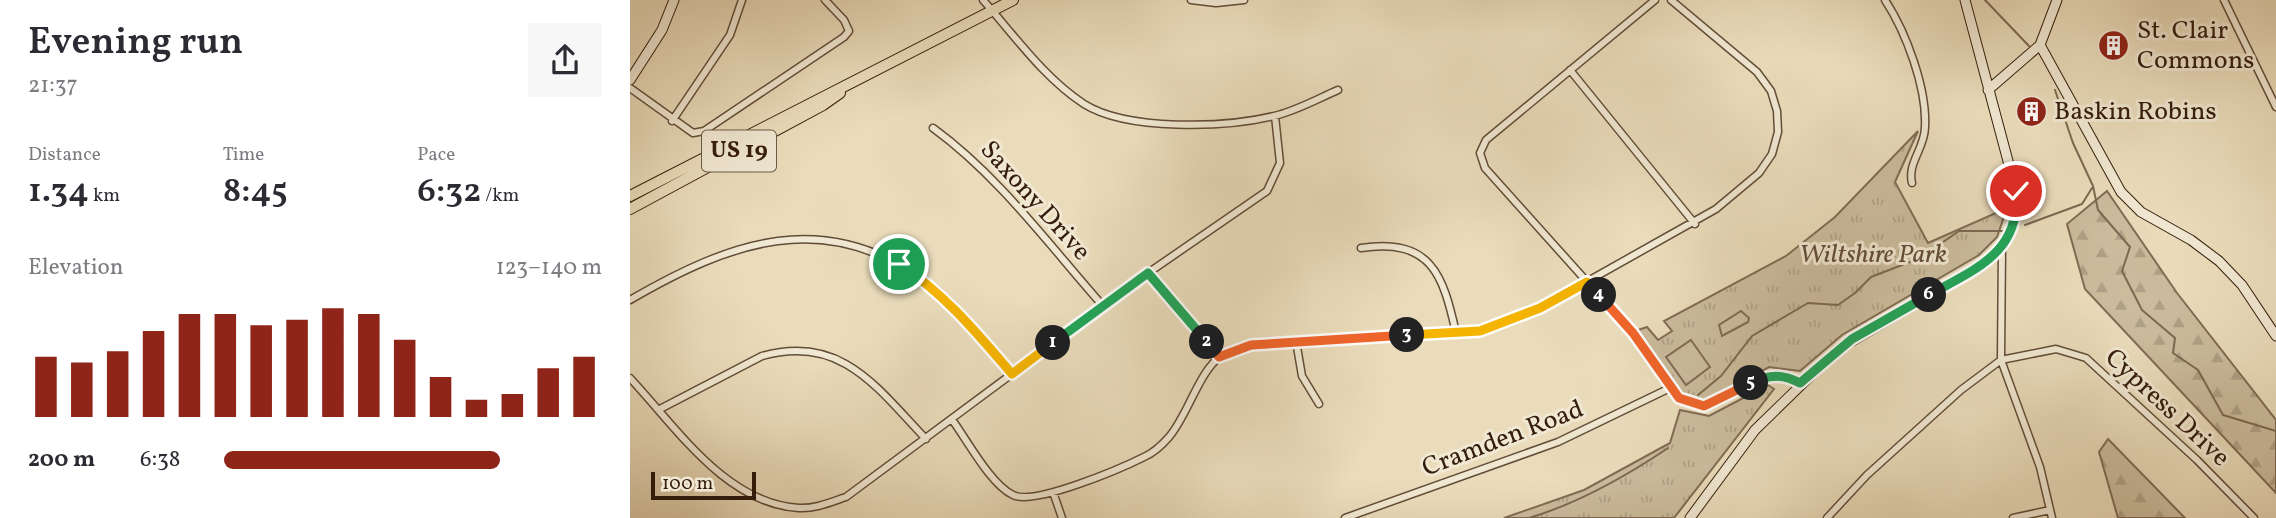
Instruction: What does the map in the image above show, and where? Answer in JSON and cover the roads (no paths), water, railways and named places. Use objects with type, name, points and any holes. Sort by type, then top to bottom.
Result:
[{"type":"main road","points":[[630,80],[662,30],[674,0]]},
{"type":"main road","name":"US 19","points":[[630,196],[820,97],[846,88],[1013,0]]},
{"type":"main road","points":[[1690,518],[1755,430],[1800,383],[1852,339],[1981,265],[2002,247],[2015,217],[2016,191],[1965,0]]},
{"type":"main road","points":[[1988,90],[2040,46],[2057,0]]},
{"type":"main road","points":[[2040,46],[2121,192],[2141,212],[2191,240],[2219,261],[2242,285],[2276,335]]},
{"type":"main road","name":"US 19","points":[[630,209],[823,106],[846,88]]},
{"type":"street","points":[[673,121],[730,35],[742,0]]},
{"type":"street","points":[[630,88],[693,133],[704,131],[844,37],[849,31],[844,20],[825,0]]},
{"type":"street","points":[[983,0],[1060,85],[1103,113],[1152,124],[1237,122],[1275,116],[1338,90]]},
{"type":"street","points":[[1191,0],[1216,3],[1244,0]]},
{"type":"street","points":[[1655,0],[1486,140],[1480,153],[1485,168],[1633,333],[1670,388],[1688,403],[1704,406],[1770,374],[1787,376],[1800,383]]},
{"type":"street","points":[[953,421],[1000,486],[1014,496],[1029,498],[1053,492],[1146,456],[1166,440],[1182,421],[1203,378],[1219,357],[1251,345],[1480,331],[1511,321],[1695,224],[1759,173],[1772,154],[1778,132],[1777,111],[1770,91],[1757,72],[1671,0]]},
{"type":"street","points":[[1885,0],[1909,47],[1926,126],[1922,146],[1909,172],[1912,183]]},
{"type":"street","points":[[2224,0],[2276,107]]},
{"type":"street","points":[[1570,71],[1695,224]]},
{"type":"street","points":[[630,377],[736,488],[764,501],[802,508],[846,497],[953,421],[1148,273],[1267,191],[1280,163],[1275,116]]},
{"type":"street","name":"Saxony Drive","points":[[933,128],[965,151],[989,176],[1103,306]]},
{"type":"street","points":[[630,300],[681,271],[744,246],[785,240],[839,242],[899,264],[930,285],[965,318],[1012,374]]},
{"type":"street","points":[[1361,248],[1400,246],[1435,270],[1446,289],[1456,332]]},
{"type":"street","points":[[2002,247],[2001,360],[2040,467],[2051,514],[2013,518]]},
{"type":"street","points":[[1148,273],[1219,357]]},
{"type":"street","points":[[1297,341],[1302,376],[1319,404]]},
{"type":"street","name":"Cypress Drive","points":[[2001,360],[2056,349],[2086,358],[2197,460],[2254,518]]},
{"type":"street","points":[[660,409],[762,356],[780,351],[804,350],[844,361],[866,375],[926,439]]},
{"type":"street","points":[[1827,518],[1867,475],[1961,390],[2001,360]]},
{"type":"street","name":"Cramden Road","points":[[1345,518],[1558,442],[1670,388]]},
{"type":"street","points":[[1053,492],[1062,518]]},
{"type":"waterway","points":[[1985,0],[2029,46]]},
{"type":"waterway","points":[[2055,90],[2073,143],[2093,186],[2098,210],[2130,247],[2122,271],[2142,310],[2175,338],[2173,353],[2198,370],[2223,415],[2276,431]]},
{"type":"waterway","points":[[2025,225],[2082,204],[2092,188]]},
{"type":"waterway","points":[[1698,395],[1721,376],[1752,336],[1808,303],[1838,305],[1871,277],[1920,258],[1959,231],[2004,231]]},
{"type":"waterway","points":[[1529,518],[1566,505],[1601,488],[1668,448]]},
{"type":"place","name":"St. Clair Commons","points":[[2114,46]]},
{"type":"place","name":"Baskin Robins","points":[[2031,112]]},
{"type":"park label","name":"Wiltshire Park","points":[[1873,255]]}]
